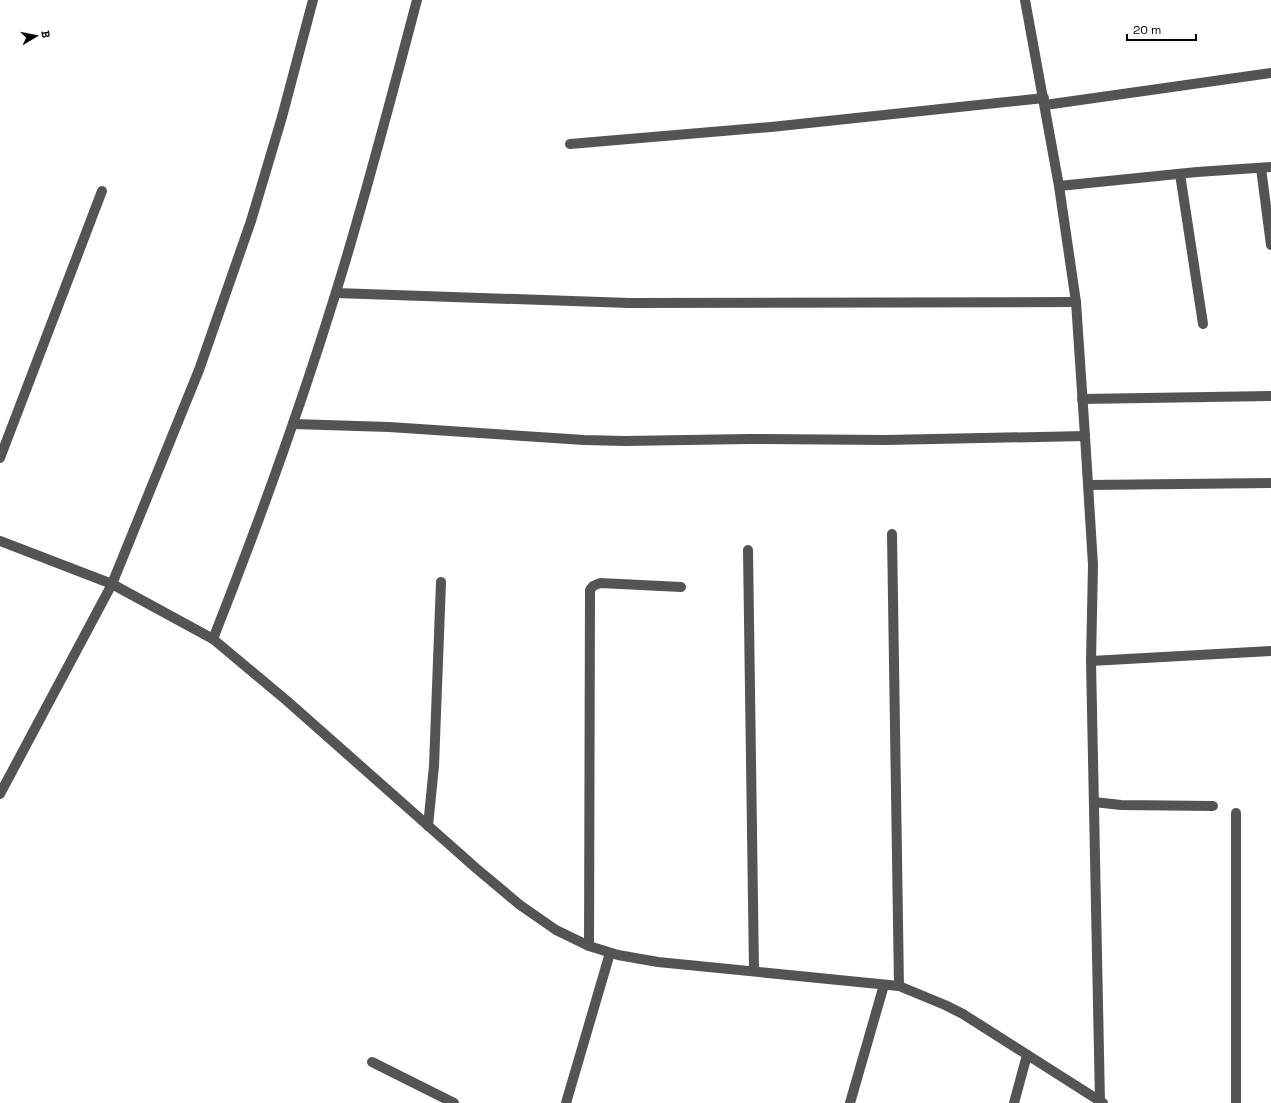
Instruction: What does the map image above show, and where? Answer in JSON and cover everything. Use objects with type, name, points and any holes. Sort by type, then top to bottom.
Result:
[{"type":"street","points":[[0,794],[112,584],[199,370],[251,221],[282,117],[313,0]]},
{"type":"street","points":[[213,639],[293,424],[336,293],[417,0]]},
{"type":"street","points":[[1025,0],[1059,186],[1076,302],[1089,485],[1093,565],[1091,661],[1101,1102]]},
{"type":"street","points":[[570,144],[1044,102],[1271,73]]},
{"type":"street","points":[[1059,186],[1266,167],[1271,245]]},
{"type":"street","points":[[1180,174],[1203,324]]},
{"type":"street","points":[[0,458],[102,191]]},
{"type":"street","points":[[336,293],[629,303],[1076,302]]},
{"type":"street","points":[[1082,399],[1271,396]]},
{"type":"street","points":[[293,424],[389,427],[584,440],[625,441],[749,439],[885,440],[1085,436]]},
{"type":"street","points":[[1089,485],[1271,483]]},
{"type":"street","points":[[892,534],[899,986]]},
{"type":"street","points":[[0,540],[112,584],[213,639],[292,705],[477,869],[520,905],[556,930],[588,946],[610,953],[658,962],[899,986],[963,1014],[1101,1102]]},
{"type":"street","points":[[748,550],[754,971]]},
{"type":"street","points":[[428,826],[434,766],[441,582]]},
{"type":"street","points":[[588,946],[590,590],[593,586],[600,583],[681,587]]},
{"type":"street","points":[[1091,661],[1271,651]]},
{"type":"street","points":[[1094,802],[1121,805],[1214,806]]},
{"type":"street","points":[[1236,813],[1236,1103]]},
{"type":"street","points":[[566,1103],[610,953]]},
{"type":"street","points":[[850,1103],[884,985]]},
{"type":"street","points":[[1014,1103],[1027,1055]]},
{"type":"street","points":[[372,1062],[454,1103]]}]
